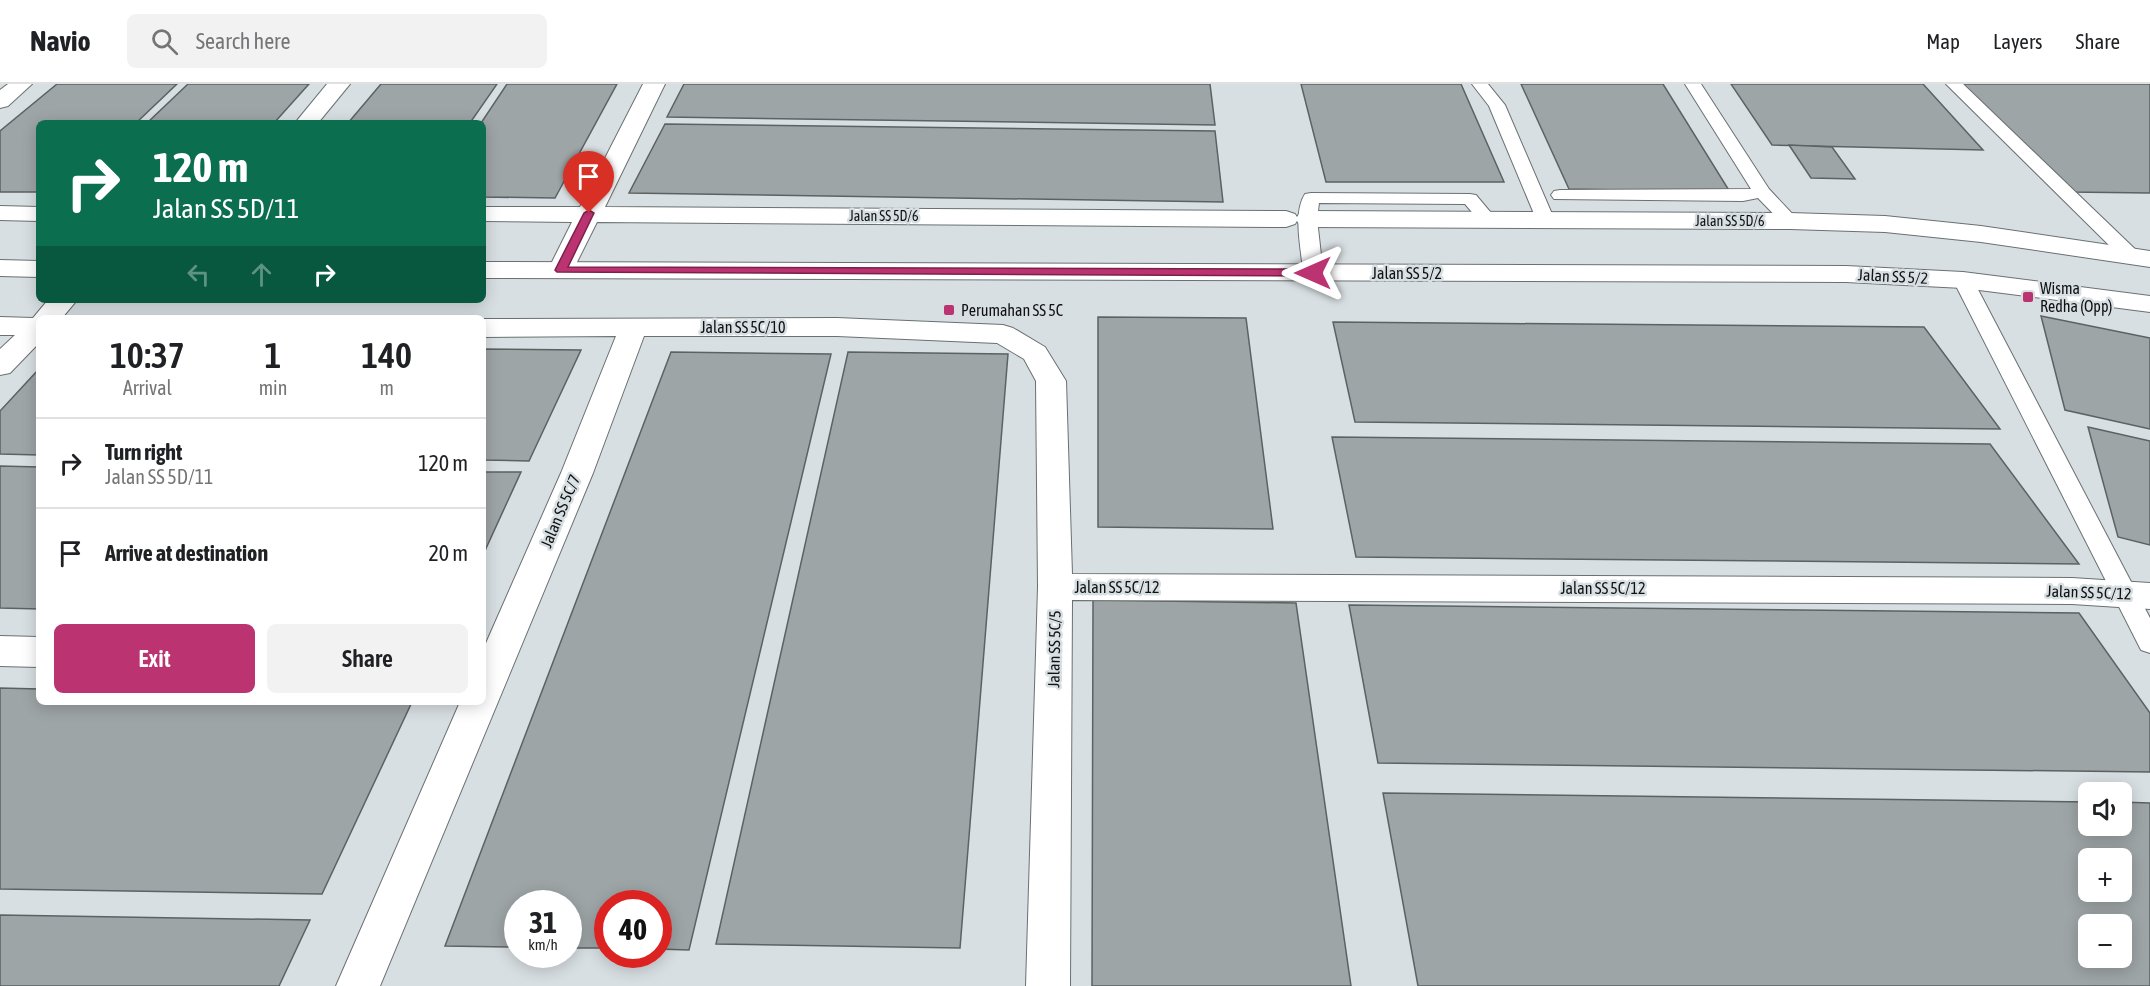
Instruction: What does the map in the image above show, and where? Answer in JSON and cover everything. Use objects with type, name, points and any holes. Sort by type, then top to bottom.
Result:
[{"type":"street","points":[[0,100],[21,84]]},
{"type":"street","points":[[309,120],[339,84]]},
{"type":"street","points":[[561,270],[654,84]]},
{"type":"street","points":[[0,213],[36,214]]},
{"type":"street","name":"Jalan SS 5D/6","points":[[486,213],[1790,221],[1896,225],[1981,234],[2140,257]]},
{"type":"street","points":[[0,268],[36,269]]},
{"type":"street","name":"Jalan SS 5/2","points":[[486,270],[1846,274],[1963,280],[2150,304]]},
{"type":"street","points":[[50,315],[60,303]]},
{"type":"street","points":[[0,326],[36,327]]},
{"type":"street","name":"Jalan SS 5C/10","points":[[486,328],[837,327],[1003,334]]},
{"type":"street","name":"Jalan SS 5C/7","points":[[487,671],[576,473],[633,328]]},
{"type":"street","points":[[0,366],[36,330]]},
{"type":"street","name":"Jalan SS 5C/5","points":[[1003,334],[1035,353],[1051,381],[1055,587],[1048,986]]},
{"type":"street","name":"Jalan SS 5C/12","points":[[1055,587],[1341,586],[2137,594]]},
{"type":"street","points":[[0,651],[36,652]]},
{"type":"street","points":[[358,986],[478,705]]},
{"type":"lane","points":[[1480,84],[1497,105],[1546,221]]},
{"type":"lane","points":[[1693,84],[1762,192],[1790,221]]},
{"type":"lane","points":[[1954,84],[2140,257]]},
{"type":"lane","points":[[1560,195],[1743,196],[1762,192]]},
{"type":"lane","points":[[1297,219],[1313,273]]},
{"type":"lane","points":[[1963,280],[2137,594],[2150,643]]},
{"type":"building","points":[[57,84],[177,84],[139,120],[36,120],[36,192],[0,192],[0,131]]},
{"type":"building","points":[[188,84],[309,84],[277,120],[150,120]]},
{"type":"building","points":[[381,84],[497,84],[472,120],[351,120]]},
{"type":"building","points":[[507,84],[617,84],[555,198],[486,197],[486,120],[483,120]]},
{"type":"building","points":[[684,84],[1210,84],[1215,125],[667,117]]},
{"type":"building","points":[[1301,84],[1461,84],[1504,182],[1326,182]]},
{"type":"building","points":[[1521,84],[1663,84],[1730,192],[1569,189]]},
{"type":"building","points":[[1731,84],[1923,84],[1983,150],[1772,145]]},
{"type":"building","points":[[1962,84],[2150,84],[2150,193],[2069,192]]},
{"type":"building","points":[[665,124],[1215,131],[1223,202],[629,193]]},
{"type":"building","points":[[1789,145],[1832,147],[1855,179],[1811,178]]},
{"type":"building","points":[[2041,316],[2150,338],[2150,429],[2065,410]]},
{"type":"building","points":[[1098,317],[1246,318],[1273,529],[1098,527]]},
{"type":"building","points":[[1333,322],[1924,327],[2000,429],[1355,422]]},
{"type":"building","points":[[486,349],[581,350],[529,461],[486,460]]},
{"type":"building","points":[[671,352],[831,354],[689,950],[672,949],[672,890],[594,890],[594,948],[582,948],[582,890],[504,890],[504,947],[445,946]]},
{"type":"building","points":[[848,352],[1008,354],[960,948],[716,944]]},
{"type":"building","points":[[36,372],[36,455],[0,454],[0,411]]},
{"type":"building","points":[[2088,427],[2150,441],[2150,545],[2118,537]]},
{"type":"building","points":[[1332,437],[1990,444],[2079,564],[1356,557]]},
{"type":"building","points":[[0,466],[36,467],[36,609],[0,608]]},
{"type":"building","points":[[486,472],[521,472],[486,548]]},
{"type":"building","points":[[1093,600],[1296,603],[1351,986],[1092,986]]},
{"type":"building","points":[[1349,605],[2079,613],[2150,713],[2150,772],[1378,763]]},
{"type":"building","points":[[0,688],[36,689],[36,705],[411,705],[322,894],[0,889]]},
{"type":"building","points":[[1383,793],[2078,802],[2078,836],[2132,836],[2132,802],[2150,803],[2150,986],[1418,986]]},
{"type":"building","points":[[0,915],[310,920],[279,986],[0,986]]},
{"type":"place","name":"Wisma Redha (Opp)","points":[[2028,297]]},
{"type":"place","name":"Perumahan SS 5C","points":[[949,310]]},
{"type":"route","points":[[589,213],[561,270],[1313,273]]}]
